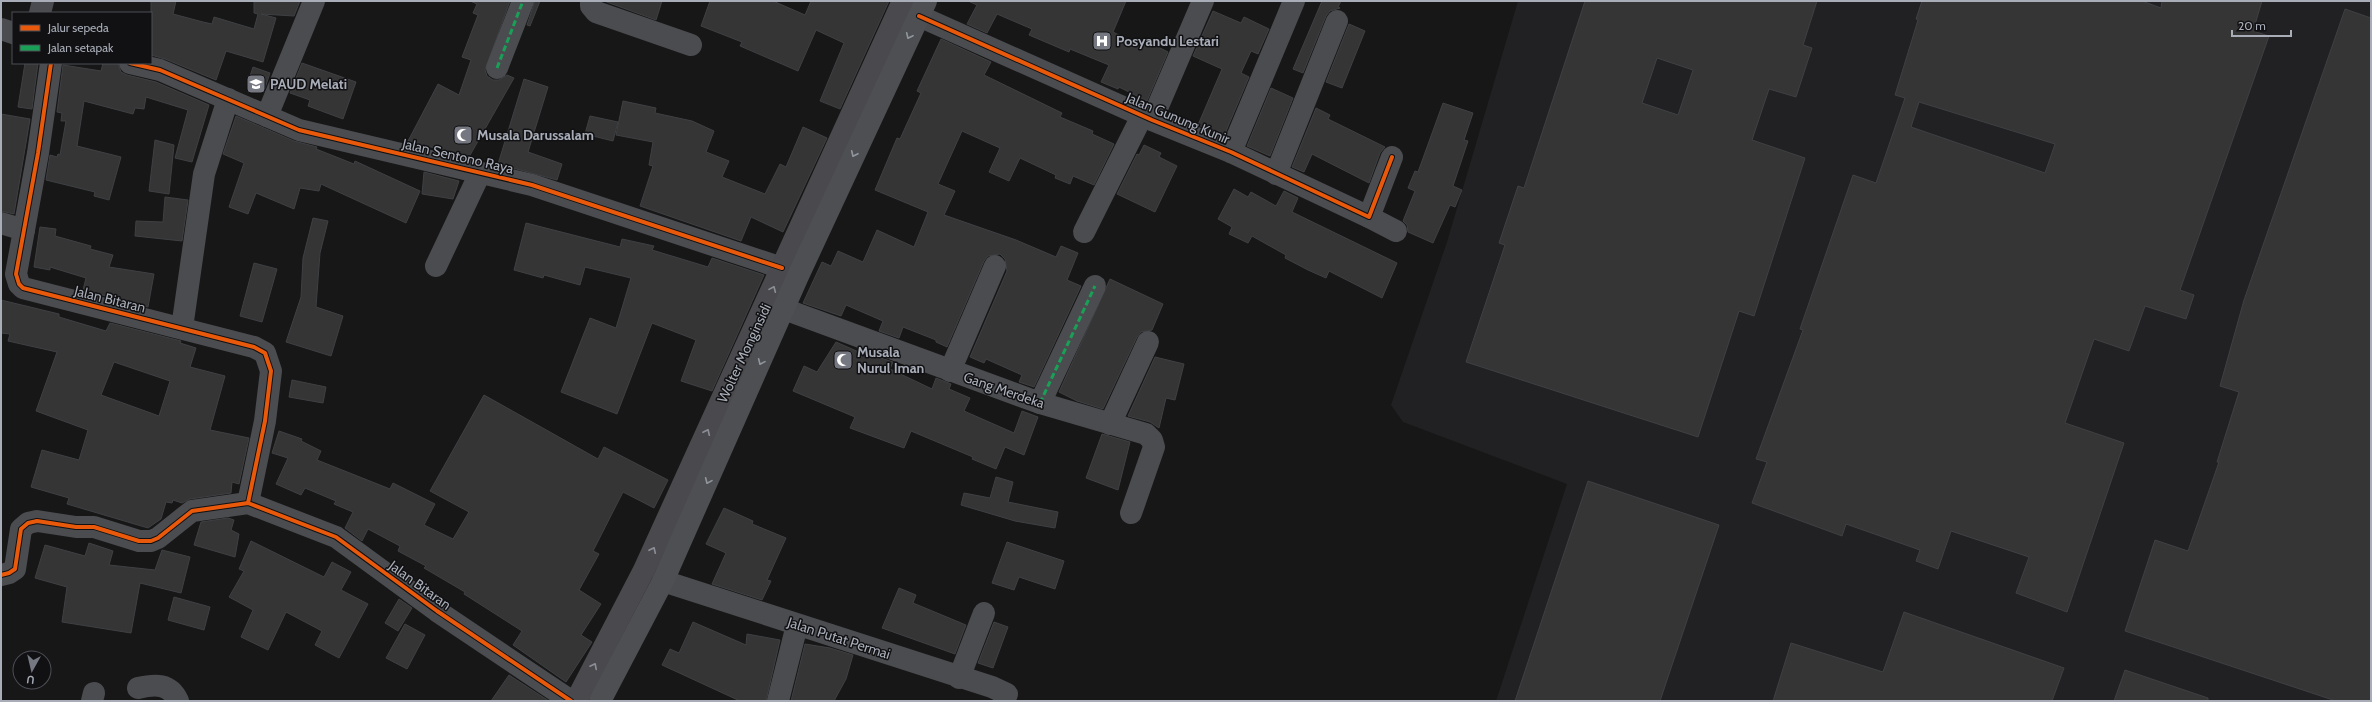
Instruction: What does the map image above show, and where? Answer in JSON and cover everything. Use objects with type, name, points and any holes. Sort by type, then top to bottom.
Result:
[{"type":"main road","name":"Wolter Monginsidi","points":[[600,701],[663,581],[766,328],[782,268],[903,1]]},
{"type":"main road","name":"Wolter Monginsidi","points":[[576,701],[766,328],[784,309],[922,8]]},
{"type":"street","points":[[40,12],[43,1]]},
{"type":"street","points":[[267,116],[314,1]]},
{"type":"street","points":[[496,68],[523,1]]},
{"type":"street","points":[[591,1],[591,6],[596,12],[691,45]]},
{"type":"street","points":[[1084,232],[1147,118],[1203,1]]},
{"type":"street","points":[[1231,152],[1294,1]]},
{"type":"street","name":"Jalan Gunung Kunir","points":[[922,8],[1147,118],[1231,152],[1396,231]]},
{"type":"street","points":[[1276,174],[1337,21]]},
{"type":"street","points":[[1,29],[12,33]]},
{"type":"street","name":"Jalan Bitaran","points":[[51,64],[38,153],[16,274],[19,284],[23,288],[182,328],[254,348],[265,353],[270,363],[271,371],[265,421],[248,503]]},
{"type":"street","name":"Jalan Sentono Raya","points":[[134,64],[160,70],[299,130],[546,189],[782,268]]},
{"type":"street","points":[[182,328],[204,174],[228,99]]},
{"type":"street","points":[[1369,217],[1392,157]]},
{"type":"street","points":[[436,266],[480,173]]},
{"type":"street","points":[[1,223],[24,230]]},
{"type":"street","points":[[950,371],[995,266]]},
{"type":"street","points":[[1040,403],[1095,286]]},
{"type":"street","name":"Gang Merdeka","points":[[784,309],[1040,403],[1146,434],[1152,440],[1154,447],[1131,513]]},
{"type":"street","points":[[1110,424],[1148,342]]},
{"type":"street","name":"Jalan Bitaran","points":[[1,575],[9,573],[15,569],[21,529],[28,523],[37,521],[76,527],[94,527],[139,540],[151,541],[158,538],[192,510],[248,503],[336,537],[437,611],[571,701]]},
{"type":"street","name":"Jalan Putat Permai","points":[[663,581],[959,678],[1011,699]]},
{"type":"street","points":[[959,678],[984,614]]},
{"type":"street","points":[[778,701],[797,625]]},
{"type":"street","points":[[138,688],[153,685],[166,687],[174,692],[178,701]]},
{"type":"shaded area","points":[[1518,1],[2371,1],[2371,701],[1496,701],[1567,484],[1403,422],[1391,405],[1447,242]]},
{"type":"building","points":[[151,1],[176,1],[173,14],[212,24],[214,17],[254,29],[258,14],[254,13],[254,1],[300,1],[294,16],[261,14],[276,18],[263,62],[226,51],[216,80],[165,59],[152,55]]},
{"type":"building","points":[[470,1],[510,1],[485,70],[487,76],[493,80],[499,80],[507,75],[514,78],[469,157],[408,141],[438,84],[459,95],[471,60],[462,57],[478,15],[473,13],[477,4]]},
{"type":"building","points":[[535,1],[540,1],[530,26],[527,25]]},
{"type":"building","points":[[604,1],[662,1],[656,20]]},
{"type":"building","points":[[710,1],[773,1],[805,15],[811,1],[889,1],[840,109],[820,101],[844,43],[816,30],[798,71],[740,46],[742,42],[701,26]]},
{"type":"building","points":[[968,1],[1126,1],[1113,32],[1142,47],[1146,41],[1168,52],[1147,101],[1119,87],[1118,89],[1101,82],[1109,65],[1070,49],[1069,52],[1029,35],[1032,29],[997,14],[987,33],[967,24],[977,5]]},
{"type":"building","points":[[1322,1],[1341,1],[1338,7],[1340,8],[1330,11],[1326,16],[1303,73],[1293,69]]},
{"type":"building","points":[[1585,1],[1817,1],[1803,45],[1812,48],[1796,97],[1769,89],[1752,140],[1805,158],[1754,316],[1739,311],[1698,437],[1466,362],[1505,245],[1499,243],[1518,186],[1524,188]],"holes":[[[1657,58],[1693,70],[1678,115],[1642,103]]]},
{"type":"building","points":[[1922,1],[2142,1],[2161,8],[2162,1],[2262,1],[2253,31],[2269,36],[2180,290],[2194,295],[2186,319],[2145,306],[2129,351],[2094,339],[2065,423],[2124,443],[2067,612],[2016,593],[2029,557],[1951,531],[1938,569],[1916,561],[1920,550],[1846,524],[1842,536],[1752,503],[1767,462],[1756,459],[1803,330],[1800,329],[1853,175],[1876,183],[1905,98],[1895,95],[1918,20],[1916,19]],"holes":[[[1919,102],[2055,144],[2045,173],[1911,127]]]},
{"type":"building","points":[[2345,9],[2371,18],[2371,701],[2336,701],[2125,631],[2155,540],[2188,551],[2219,462],[2217,462],[2239,392],[2220,386],[2244,300]]},
{"type":"building","points":[[1213,11],[1241,23],[1244,17],[1269,29],[1258,54],[1251,51],[1241,73],[1249,77],[1224,136],[1198,125],[1222,69],[1193,56]]},
{"type":"building","points":[[1349,24],[1365,31],[1342,88],[1326,82]]},
{"type":"building","points":[[941,39],[991,62],[984,75],[1062,113],[1060,117],[1093,131],[1092,134],[1114,144],[1094,185],[1073,176],[1070,184],[1055,178],[1056,175],[1020,158],[1009,181],[989,172],[1000,148],[962,131],[938,184],[955,191],[944,215],[1016,240],[1056,257],[1061,246],[1078,253],[1067,280],[1081,286],[1034,387],[1019,382],[1022,375],[986,359],[984,363],[970,357],[1007,271],[1005,259],[1000,254],[988,256],[984,261],[947,347],[936,342],[936,340],[903,327],[899,338],[879,331],[883,321],[846,305],[841,316],[803,303],[822,262],[831,266],[838,251],[863,262],[877,230],[914,247],[928,212],[875,190],[897,138],[900,139],[921,93],[917,91]]},
{"type":"building","points":[[302,63],[356,82],[343,119],[308,106],[310,100],[290,93]]},
{"type":"building","points":[[25,64],[38,64],[32,109],[18,107]]},
{"type":"building","points":[[103,64],[118,64],[121,72],[127,75],[156,82],[209,105],[192,162],[175,158],[188,110],[146,97],[144,109],[135,108],[133,114],[84,101],[77,146],[121,157],[109,200],[94,196],[95,192],[46,180],[50,155],[57,157],[58,154],[60,155],[66,121],[61,121],[62,113],[57,112],[63,65],[101,71]]},
{"type":"building","name":"PAUD Melati","points":[[253,67],[270,73],[264,91],[247,85]]},
{"type":"building","points":[[524,79],[548,87],[528,152],[562,164],[557,180],[498,164]]},
{"type":"building","points":[[1271,88],[1293,98],[1270,156],[1247,146]]},
{"type":"building","points":[[623,101],[656,108],[655,113],[692,121],[714,131],[706,152],[729,161],[722,177],[765,194],[780,164],[786,167],[803,127],[827,138],[783,232],[751,217],[741,241],[640,206],[653,166],[649,165],[653,142],[616,135]]},
{"type":"building","points":[[1443,103],[1473,113],[1464,140],[1468,141],[1453,186],[1462,190],[1455,207],[1450,205],[1433,243],[1408,232],[1407,225],[1403,221],[1415,191],[1408,188],[1415,171],[1418,172]]},
{"type":"building","points":[[1316,108],[1330,115],[1328,119],[1385,147],[1380,153],[1369,183],[1312,154],[1304,172],[1292,167]]},
{"type":"building","points":[[1,114],[30,119],[14,214],[1,211]]},
{"type":"building","points":[[236,116],[294,141],[317,147],[316,149],[354,164],[355,161],[420,191],[406,223],[321,184],[319,191],[300,188],[294,209],[256,193],[248,214],[229,207],[244,163],[223,154]]},
{"type":"building","points":[[590,116],[618,122],[613,141],[585,134]]},
{"type":"building","points":[[155,140],[174,145],[169,194],[149,191]]},
{"type":"building","points":[[1144,145],[1161,153],[1159,157],[1177,166],[1155,212],[1117,194],[1137,154],[1139,155]]},
{"type":"building","points":[[424,172],[459,181],[453,199],[422,194]]},
{"type":"building","points":[[1234,189],[1248,197],[1251,192],[1276,206],[1284,191],[1298,198],[1292,212],[1397,263],[1382,298],[1329,271],[1326,278],[1308,270],[1285,258],[1286,255],[1252,236],[1248,243],[1229,234],[1232,227],[1218,219]]},
{"type":"building","points":[[165,197],[188,200],[182,241],[135,236],[136,221],[163,222]]},
{"type":"building","points":[[313,218],[328,221],[320,253],[316,307],[343,316],[331,356],[286,342],[301,297],[303,258]]},
{"type":"building","points":[[526,223],[620,247],[622,239],[654,246],[652,250],[708,267],[712,258],[764,275],[712,391],[681,381],[696,340],[652,323],[617,414],[561,392],[590,318],[616,328],[631,278],[585,267],[580,285],[544,275],[543,278],[514,270]]},
{"type":"building","points":[[40,227],[56,229],[55,236],[91,246],[90,249],[113,255],[109,267],[154,274],[148,307],[83,290],[86,278],[50,267],[50,270],[34,267]]},
{"type":"building","points":[[254,263],[277,269],[262,322],[240,316]]},
{"type":"building","points":[[1110,279],[1163,304],[1152,330],[1141,332],[1137,337],[1103,409],[1077,401],[1059,392]]},
{"type":"building","points":[[1,300],[59,314],[59,317],[106,331],[110,323],[181,341],[180,343],[196,348],[190,367],[225,376],[210,430],[249,438],[239,484],[232,482],[231,493],[190,499],[182,503],[173,500],[172,503],[166,502],[161,519],[148,528],[67,504],[69,498],[31,487],[42,450],[79,460],[88,430],[36,411],[57,352],[8,341],[10,334],[1,333]],"holes":[[[114,362],[170,381],[159,416],[101,395]]]},
{"type":"building","points":[[836,342],[868,356],[869,354],[893,362],[890,369],[932,389],[936,378],[951,384],[949,389],[970,398],[964,411],[1014,433],[1022,411],[1038,417],[1024,455],[1005,447],[996,469],[972,459],[973,457],[911,431],[904,448],[850,428],[855,417],[793,391],[804,366],[817,372]]},
{"type":"building","points":[[1155,357],[1184,364],[1175,400],[1166,398],[1159,428],[1150,422],[1128,416]]},
{"type":"building","points":[[292,380],[326,387],[323,403],[289,397]]},
{"type":"building","points":[[484,395],[598,459],[604,447],[668,480],[654,508],[623,492],[593,551],[599,554],[579,590],[601,604],[581,635],[592,642],[566,682],[513,645],[522,631],[464,594],[465,592],[424,568],[426,566],[398,551],[400,546],[368,529],[362,541],[345,528],[353,512],[334,504],[336,501],[305,488],[301,495],[276,484],[288,458],[272,453],[279,431],[302,439],[301,441],[321,451],[317,460],[390,489],[393,483],[435,504],[424,525],[453,539],[469,512],[430,491]]},
{"type":"building","points":[[1102,434],[1130,442],[1118,490],[1086,478]]},
{"type":"building","points":[[996,477],[1013,482],[1008,502],[1058,512],[1055,528],[1015,521],[961,505],[964,493],[990,498]]},
{"type":"building","points":[[1588,481],[1719,525],[1660,701],[1515,701]]},
{"type":"building","points":[[724,508],[753,521],[752,524],[786,538],[767,580],[771,581],[762,600],[712,584],[726,553],[706,544]]},
{"type":"building","points":[[228,518],[234,520],[231,530],[239,534],[235,557],[194,545],[201,522]]},
{"type":"building","points":[[251,541],[324,577],[332,562],[351,572],[341,590],[368,604],[339,658],[315,645],[322,631],[286,612],[268,650],[241,637],[253,610],[229,597],[244,571],[239,569]]},
{"type":"building","points":[[1007,542],[1064,561],[1055,589],[1019,577],[1014,590],[992,583]]},
{"type":"building","points":[[89,543],[113,551],[109,565],[155,570],[162,550],[190,557],[181,593],[140,583],[131,633],[62,622],[67,587],[35,578],[45,545],[85,556]]},
{"type":"building","points":[[899,588],[916,595],[913,603],[966,625],[955,654],[882,628]]},
{"type":"building","points":[[174,597],[210,607],[204,630],[168,620]]},
{"type":"building","points":[[399,599],[412,608],[398,631],[385,623]]},
{"type":"building","points":[[1904,612],[2064,668],[2052,701],[1773,701],[1791,643],[1883,672]]},
{"type":"building","points":[[693,622],[746,645],[747,634],[780,640],[766,701],[740,701],[662,665],[670,649],[679,653]]},
{"type":"building","points":[[994,622],[1008,627],[993,668],[978,663]]},
{"type":"building","points":[[405,624],[425,635],[407,669],[386,658]]},
{"type":"building","points":[[805,644],[830,648],[853,655],[846,679],[834,701],[791,701]]},
{"type":"building","points":[[2125,670],[2208,698],[2208,701],[2114,701]]},
{"type":"building","points":[[509,675],[549,701],[491,701]]},
{"type":"marked path","points":[[497,68],[523,1]]},
{"type":"marked path","points":[[1040,403],[1095,286]]},
{"type":"cycle path","points":[[919,16],[1152,120],[1231,152],[1369,217],[1392,157]]},
{"type":"cycle path","points":[[51,64],[38,153],[16,274],[19,284],[23,288],[254,347],[265,353],[271,371],[265,421],[248,503]]},
{"type":"cycle path","points":[[134,64],[160,70],[299,130],[532,185],[782,268]]},
{"type":"cycle path","points":[[1,575],[9,573],[15,569],[21,529],[28,523],[37,521],[76,527],[94,527],[139,541],[151,541],[158,538],[192,511],[248,503],[336,537],[437,611],[571,701]]},
{"type":"place","name":"Posyandu Lestari","points":[[1102,41]]},
{"type":"place","name":"PAUD Melati","points":[[256,84]]},
{"type":"place","name":"Musala Darussalam","points":[[463,135]]},
{"type":"place","name":"Musala Nurul Iman","points":[[843,360]]}]
